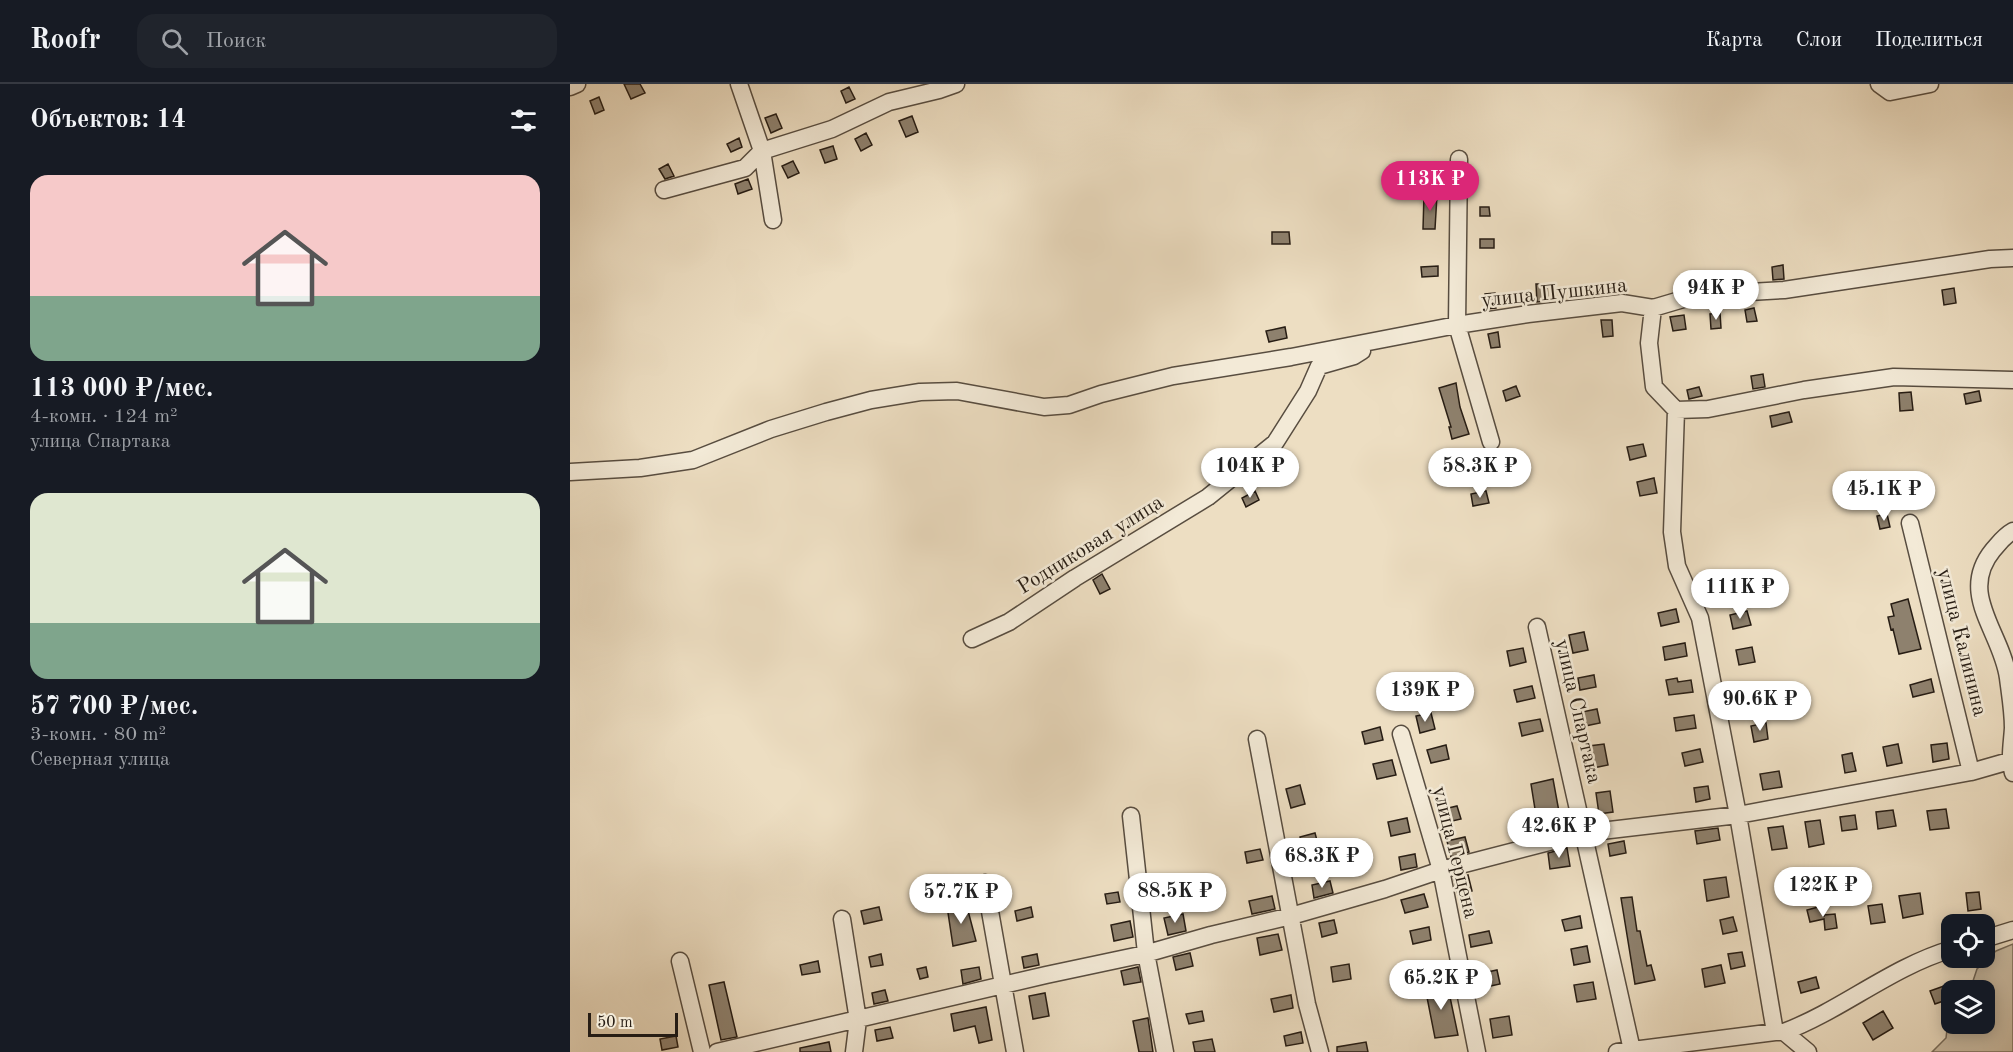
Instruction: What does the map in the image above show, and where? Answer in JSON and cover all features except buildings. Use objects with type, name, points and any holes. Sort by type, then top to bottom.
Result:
[{"type":"street","points":[[570,87],[577,84]]},
{"type":"street","points":[[739,84],[762,151],[773,220]]},
{"type":"street","points":[[664,190],[745,168],[762,151],[832,129],[888,102],[956,84]]},
{"type":"street","points":[[1879,84],[1890,92],[1930,84]]},
{"type":"street","points":[[1459,159],[1457,325],[1491,442]]},
{"type":"street","name":"улица Пушкина","points":[[570,472],[640,468],[693,460],[771,429],[826,412],[880,398],[920,392],[957,391],[1044,407],[1069,405],[1101,394],[1173,376],[1292,357],[1457,325],[1622,303],[1653,308],[1697,295],[1784,290],[1990,259],[2013,258]]},
{"type":"street","points":[[1653,308],[1649,343],[1654,387],[1676,410],[1672,532],[1677,566],[1700,618],[1780,1032],[1808,1052]]},
{"type":"street","name":"Родниковая улица","points":[[972,639],[1009,622],[1075,578],[1208,497],[1275,443],[1308,391],[1319,366],[1354,356],[1380,340]]},
{"type":"street","points":[[1676,410],[1708,410],[1804,390],[1894,377],[2013,380]]},
{"type":"street","name":"улица Калинина","points":[[1910,523],[1971,772]]},
{"type":"street","name":"улица Калинина","points":[[2012,765],[2013,727],[2006,664],[1980,603],[1980,587],[1984,561],[2005,535],[2013,531]]},
{"type":"street","name":"улица Спартака","points":[[1537,627],[1584,833],[1624,1051]]},
{"type":"street","name":"улица Герцена","points":[[1401,734],[1441,870],[1477,1052]]},
{"type":"street","points":[[1257,740],[1307,1004],[1320,1052]]},
{"type":"street","points":[[717,1052],[1146,953],[1291,916],[1441,870],[1584,833],[1738,815],[2012,765]]},
{"type":"street","points":[[1131,816],[1146,953],[1165,1052]]},
{"type":"street","points":[[985,883],[1014,1052]]},
{"type":"street","points":[[842,919],[858,1020],[854,1052]]},
{"type":"street","points":[[1995,936],[2013,930]]},
{"type":"street","points":[[1624,1051],[1780,1032],[1811,1022],[1878,982],[1941,952]]},
{"type":"street","points":[[680,961],[702,1052]]},
{"type":"shaded area","points":[[2013,944],[2013,1052],[1932,1052],[1946,1038],[1946,1034],[1995,1034],[1995,980],[1973,980],[1978,968],[1995,968],[1996,951]]}]
